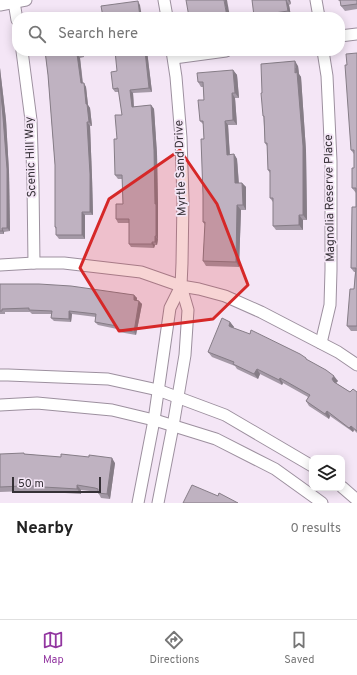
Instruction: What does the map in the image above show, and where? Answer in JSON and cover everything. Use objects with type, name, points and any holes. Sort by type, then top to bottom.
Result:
[{"type":"street","points":[[0,5],[26,0]]},
{"type":"street","points":[[164,0],[166,12]]},
{"type":"street","points":[[316,0],[318,12]]},
{"type":"street","points":[[14,2],[16,12]]},
{"type":"street","points":[[345,35],[357,34]]},
{"type":"street","name":"Scenic Hill Way","points":[[23,56],[31,120],[34,263]]},
{"type":"street","name":"Myrtle Sand Drive","points":[[158,503],[186,355],[188,310],[181,286],[183,200],[181,138],[173,56]]},
{"type":"street","name":"Magnolia Reserve Place","points":[[321,343],[330,306],[331,270],[331,161],[327,76],[324,56]]},
{"type":"street","points":[[0,265],[64,263],[141,272],[181,286],[225,296],[261,312],[338,352],[357,366]]},
{"type":"street","name":"Myrtle Sand Drive","points":[[138,503],[154,420],[170,308],[181,286]]},
{"type":"street","points":[[0,375],[108,379],[158,390],[225,415],[309,464]]},
{"type":"street","points":[[0,405],[37,402],[112,410],[154,420],[216,439],[275,469],[322,503]]},
{"type":"street","points":[[345,490],[357,500]]},
{"type":"highlighted area","points":[[180,150],[217,204],[248,285],[213,319],[119,331],[80,268],[109,199]]},
{"type":"building","points":[[186,0],[224,0],[226,12],[188,12]]},
{"type":"building","points":[[252,0],[286,0],[288,11],[254,12]]},
{"type":"building","points":[[340,0],[357,0],[357,4],[341,6]]},
{"type":"building","points":[[138,1],[139,12],[102,12],[101,6]]},
{"type":"building","points":[[357,53],[357,326],[347,326],[350,289],[354,289],[356,268],[351,268],[352,207],[356,207],[356,188],[352,188],[354,150],[351,150],[345,65],[347,65],[346,54]]},
{"type":"building","points":[[46,56],[77,56],[81,83],[84,83],[89,122],[87,122],[90,174],[90,212],[82,212],[82,235],[56,235],[55,165]]},
{"type":"building","points":[[116,56],[146,56],[149,88],[130,90],[132,107],[151,105],[156,204],[156,236],[155,242],[152,242],[152,244],[129,244],[129,219],[116,219],[116,204],[123,204],[122,175],[115,175],[114,139],[117,139],[115,115],[122,115],[118,88],[113,89],[111,72],[117,71]]},
{"type":"building","points":[[295,61],[303,146],[303,215],[299,215],[299,225],[273,226],[273,198],[270,198],[270,170],[268,170],[267,143],[265,143],[261,93],[261,64]]},
{"type":"building","points":[[233,70],[235,93],[232,93],[233,120],[225,121],[227,155],[234,154],[235,183],[242,183],[243,205],[237,205],[236,262],[203,261],[205,222],[203,222],[201,139],[204,139],[203,121],[200,121],[198,100],[204,100],[203,82],[198,82],[197,73]]},
{"type":"building","points":[[0,83],[7,169],[7,228],[2,228],[2,231],[0,231]]},
{"type":"building","points":[[0,284],[71,286],[134,295],[134,300],[139,301],[134,332],[117,329],[117,326],[95,322],[96,314],[69,311],[69,319],[51,318],[52,311],[29,310],[29,308],[2,309],[2,311],[0,311]]},
{"type":"building","points":[[222,318],[230,322],[229,326],[231,327],[250,334],[251,330],[300,354],[334,376],[332,379],[334,382],[350,392],[353,389],[357,392],[357,431],[351,426],[349,428],[327,411],[325,414],[306,401],[310,395],[280,378],[279,380],[257,369],[254,374],[233,364],[234,362],[208,352]]},
{"type":"building","points":[[24,453],[61,457],[61,454],[112,458],[107,494],[98,493],[98,489],[95,488],[77,485],[77,489],[43,486],[0,487],[0,454]]},
{"type":"building","points":[[192,485],[218,496],[219,493],[238,503],[183,503]]}]
